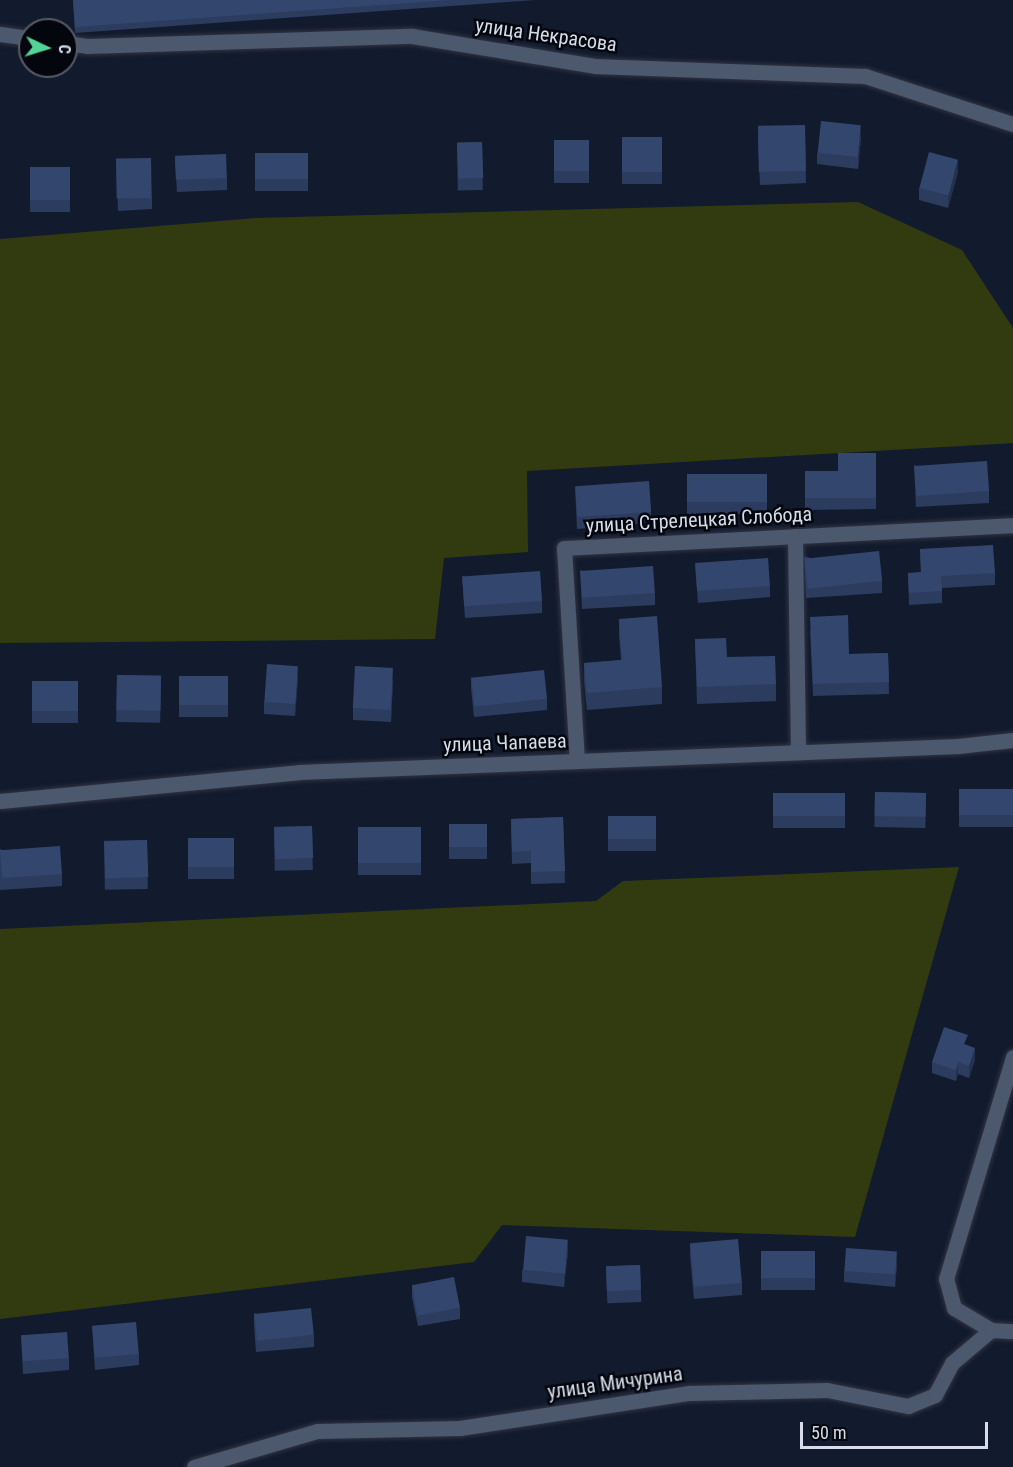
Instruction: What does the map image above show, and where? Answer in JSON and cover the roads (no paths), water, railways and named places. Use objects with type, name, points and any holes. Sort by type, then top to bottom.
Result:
[{"type":"street","points":[[0,34],[18,36]]},
{"type":"street","name":"улица Некрасова","points":[[78,45],[412,36],[595,66],[865,76],[1013,124]]},
{"type":"street","name":"улица Стрелецкая Слобода","points":[[577,761],[564,548],[1013,525]]},
{"type":"street","points":[[795,536],[798,752]]},
{"type":"street","name":"улица Чапаева","points":[[0,801],[299,772],[798,752],[1013,740]]},
{"type":"street","points":[[1013,1057],[946,1279],[954,1308],[991,1330],[1013,1331]]},
{"type":"street","name":"улица Мичурина","points":[[194,1467],[317,1431],[460,1428],[689,1393],[827,1390],[908,1406],[935,1395],[952,1363],[991,1330]]}]
